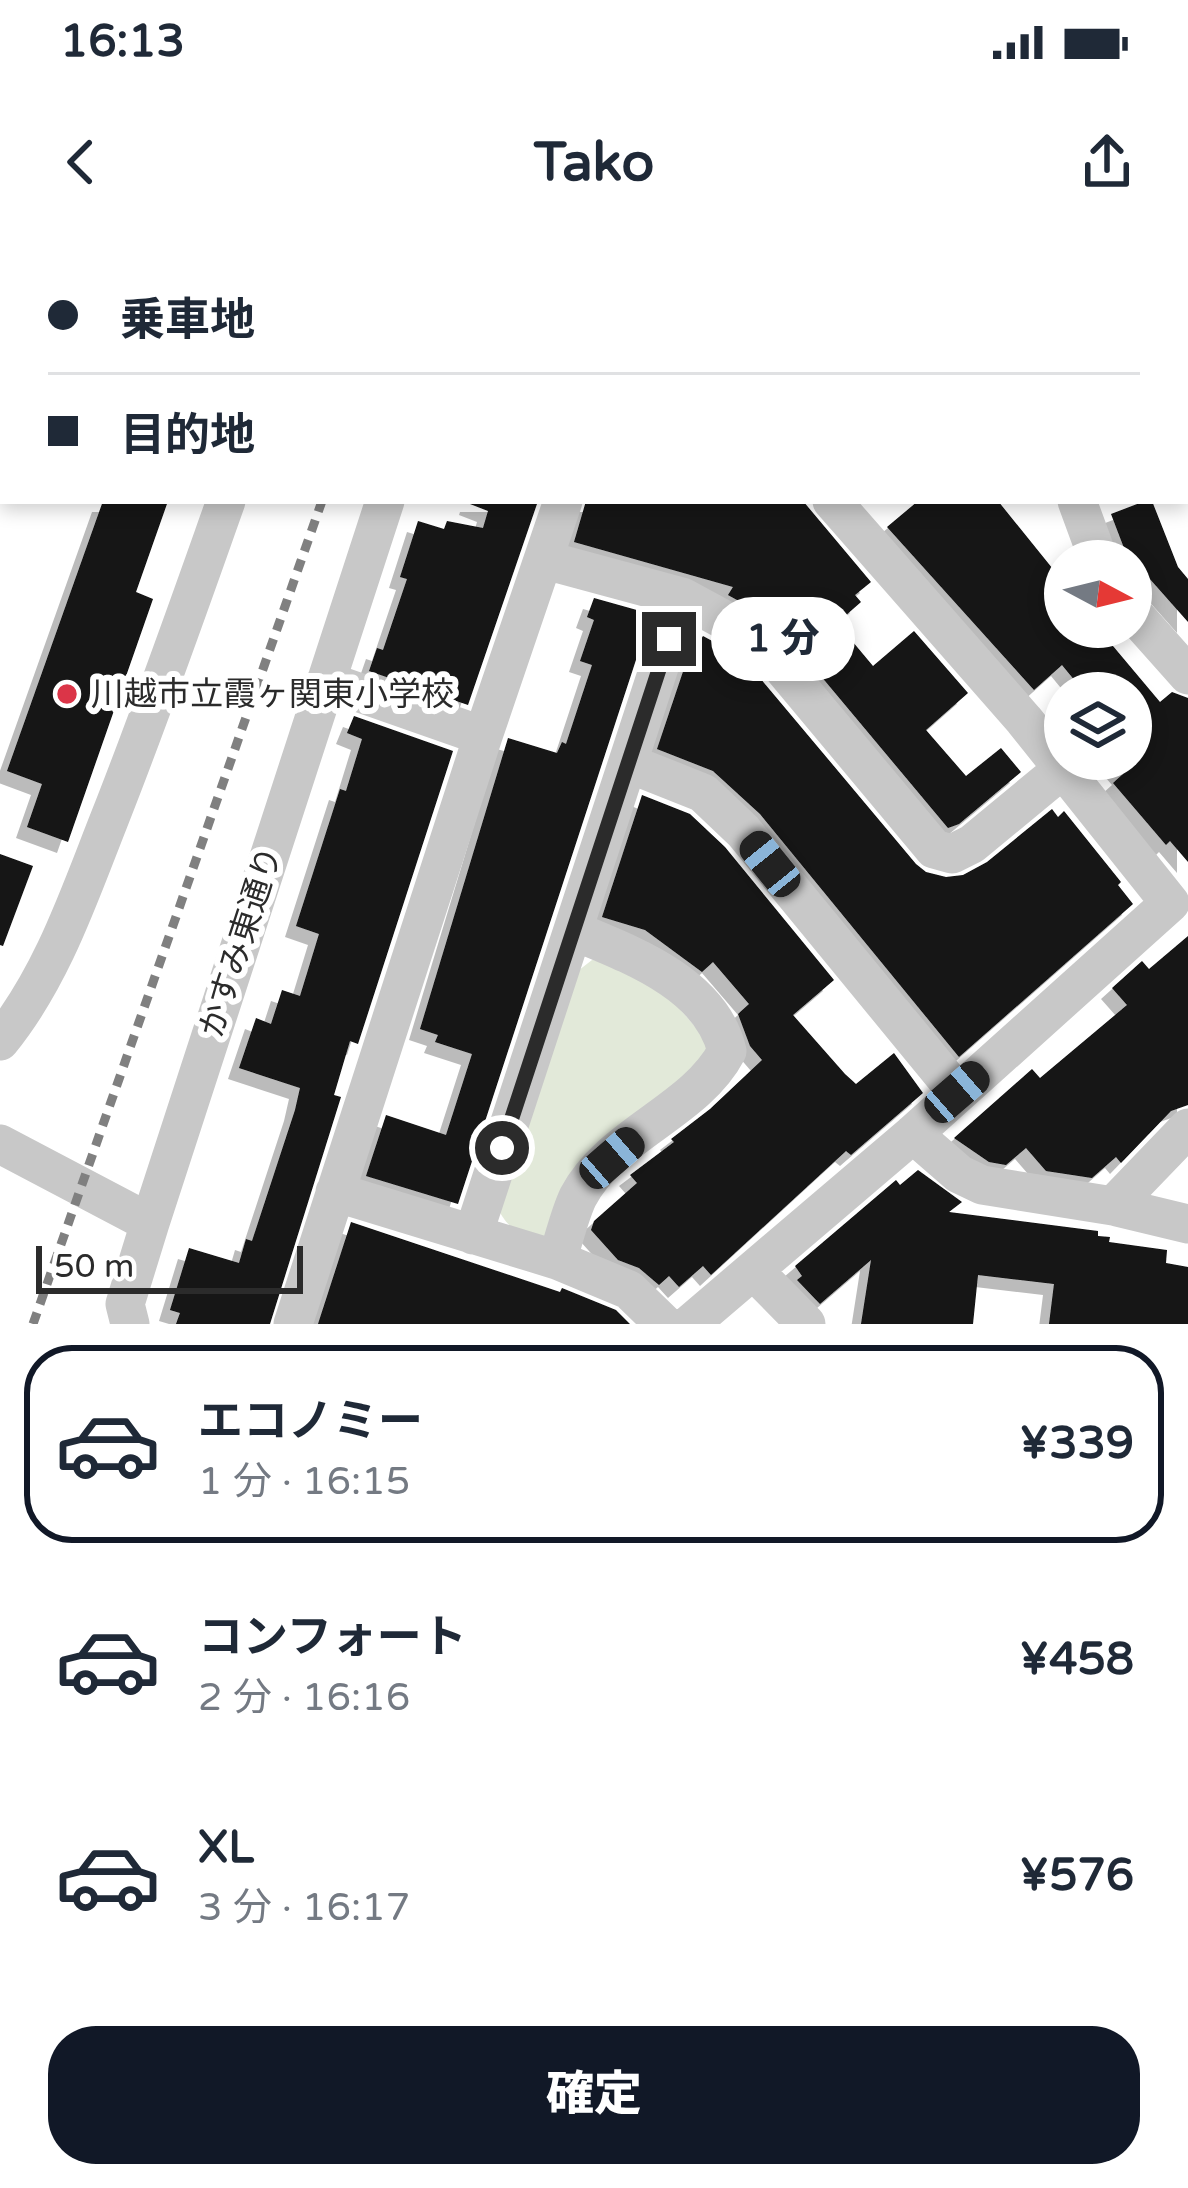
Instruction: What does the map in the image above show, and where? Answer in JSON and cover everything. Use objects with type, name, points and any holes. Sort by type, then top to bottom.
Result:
[{"type":"street","points":[[0,1041],[28,1006],[79,898],[159,694],[225,504]]},
{"type":"street","name":"かすみ東通り","points":[[130,1324],[125,1304],[150,1223],[384,504]]},
{"type":"street","points":[[293,1324],[562,504]]},
{"type":"street","points":[[835,504],[1044,745]]},
{"type":"street","points":[[1078,504],[1091,540]]},
{"type":"street","points":[[545,560],[682,597],[742,629],[777,661],[934,849],[952,854],[972,844],[1049,780]]},
{"type":"street","points":[[473,1235],[682,597]]},
{"type":"street","points":[[1152,635],[1188,675]]},
{"type":"street","points":[[326,681],[483,736]]},
{"type":"street","points":[[630,764],[703,793],[743,831],[957,1092]]},
{"type":"street","points":[[690,1324],[913,1134],[1179,896],[1075,780]]},
{"type":"street","points":[[557,1260],[579,1195],[612,1158],[715,1074],[727,1051],[722,1031],[683,987],[647,961],[574,931]]},
{"type":"street","points":[[1113,1206],[1188,1128]]},
{"type":"street","points":[[913,1134],[958,1174],[982,1184],[1188,1224]]},
{"type":"street","points":[[0,1144],[150,1223]]},
{"type":"street","points":[[335,1192],[557,1260],[628,1290],[664,1324]]},
{"type":"street","points":[[755,1272],[806,1324]]},
{"type":"green space","points":[[592,960],[612,963],[646,979],[676,1005],[713,1050],[541,1239],[513,1228],[496,1204],[574,974]]},
{"type":"building","points":[[102,504],[167,504],[136,592],[153,599],[68,842],[27,827],[42,784],[7,771]]},
{"type":"building","points":[[470,504],[537,504],[468,705],[369,671],[377,648],[383,650],[407,579],[400,577],[418,521],[444,529],[447,521],[483,528],[488,511]]},
{"type":"building","points":[[585,504],[806,504],[871,582],[855,595],[861,602],[837,623],[873,666],[914,631],[968,693],[926,730],[966,776],[1001,748],[1021,772],[948,828],[795,645],[757,611],[728,595],[733,587],[574,542]]},
{"type":"building","points":[[914,504],[1000,504],[1044,558],[1044,648],[1115,648],[1135,672],[1068,672],[1062,665],[1054,672],[1044,672],[1044,681],[1034,690],[887,527]]},
{"type":"building","points":[[1137,504],[1153,504],[1178,567],[1188,579],[1188,622],[1152,581],[1152,540],[1121,540],[1111,514]]},
{"type":"building","points":[[594,598],[651,614],[458,1204],[366,1176],[386,1115],[446,1135],[472,1054],[435,1042],[438,1035],[420,1029],[508,738],[557,753],[562,742],[566,744],[592,665],[580,661],[594,620],[587,617]]},
{"type":"building","points":[[703,636],[727,649],[760,678],[926,872],[963,875],[987,862],[1052,809],[1058,817],[1064,811],[1133,904],[959,1057],[760,814],[713,771],[657,749],[693,642],[698,644]]},
{"type":"building","points":[[1152,692],[1160,702],[1172,692],[1188,698],[1188,862],[1170,841],[1166,845],[1113,783],[1152,780]]},
{"type":"building","points":[[354,716],[453,751],[358,1044],[350,1041],[334,1095],[341,1097],[270,1324],[176,1324],[180,1313],[170,1310],[189,1248],[239,1263],[246,1239],[252,1241],[295,1110],[300,1088],[239,1068],[256,1018],[271,1024],[282,990],[300,996],[319,934],[296,926],[340,789],[346,791],[362,739],[347,733]]},
{"type":"building","points":[[642,795],[690,814],[725,847],[834,980],[793,1015],[845,1074],[856,1084],[894,1053],[923,1093],[851,1155],[846,1151],[711,1275],[703,1266],[679,1287],[669,1276],[659,1285],[639,1268],[618,1260],[591,1230],[594,1221],[637,1183],[630,1175],[674,1142],[671,1139],[762,1060],[750,1046],[738,1014],[749,1004],[713,962],[702,972],[645,930],[602,917]]},
{"type":"building","points":[[0,854],[33,866],[3,946],[0,945]]},
{"type":"building","points":[[1188,936],[1188,1105],[1171,1111],[1121,1163],[1116,1157],[1092,1178],[1046,1171],[1026,1148],[1006,1165],[989,1162],[954,1138],[1032,1069],[1040,1078],[1127,1005],[1112,988],[1142,961],[1149,969]]},
{"type":"building","points":[[918,1170],[962,1202],[949,1212],[1098,1231],[1098,1236],[1110,1237],[1109,1242],[1167,1250],[1166,1263],[1188,1267],[1188,1324],[1049,1324],[1054,1284],[978,1275],[973,1324],[861,1324],[871,1260],[820,1304],[797,1280],[802,1276],[795,1266],[896,1180],[900,1185]]},
{"type":"building","points":[[351,1222],[560,1292],[562,1288],[616,1310],[630,1324],[318,1324]]},
{"type":"railway","points":[[33,1324],[321,504]]},
{"type":"place","name":"川越市立霞ヶ関東小学校","points":[[67,694]]},
{"type":"route","points":[[502,1148],[669,639]]}]
